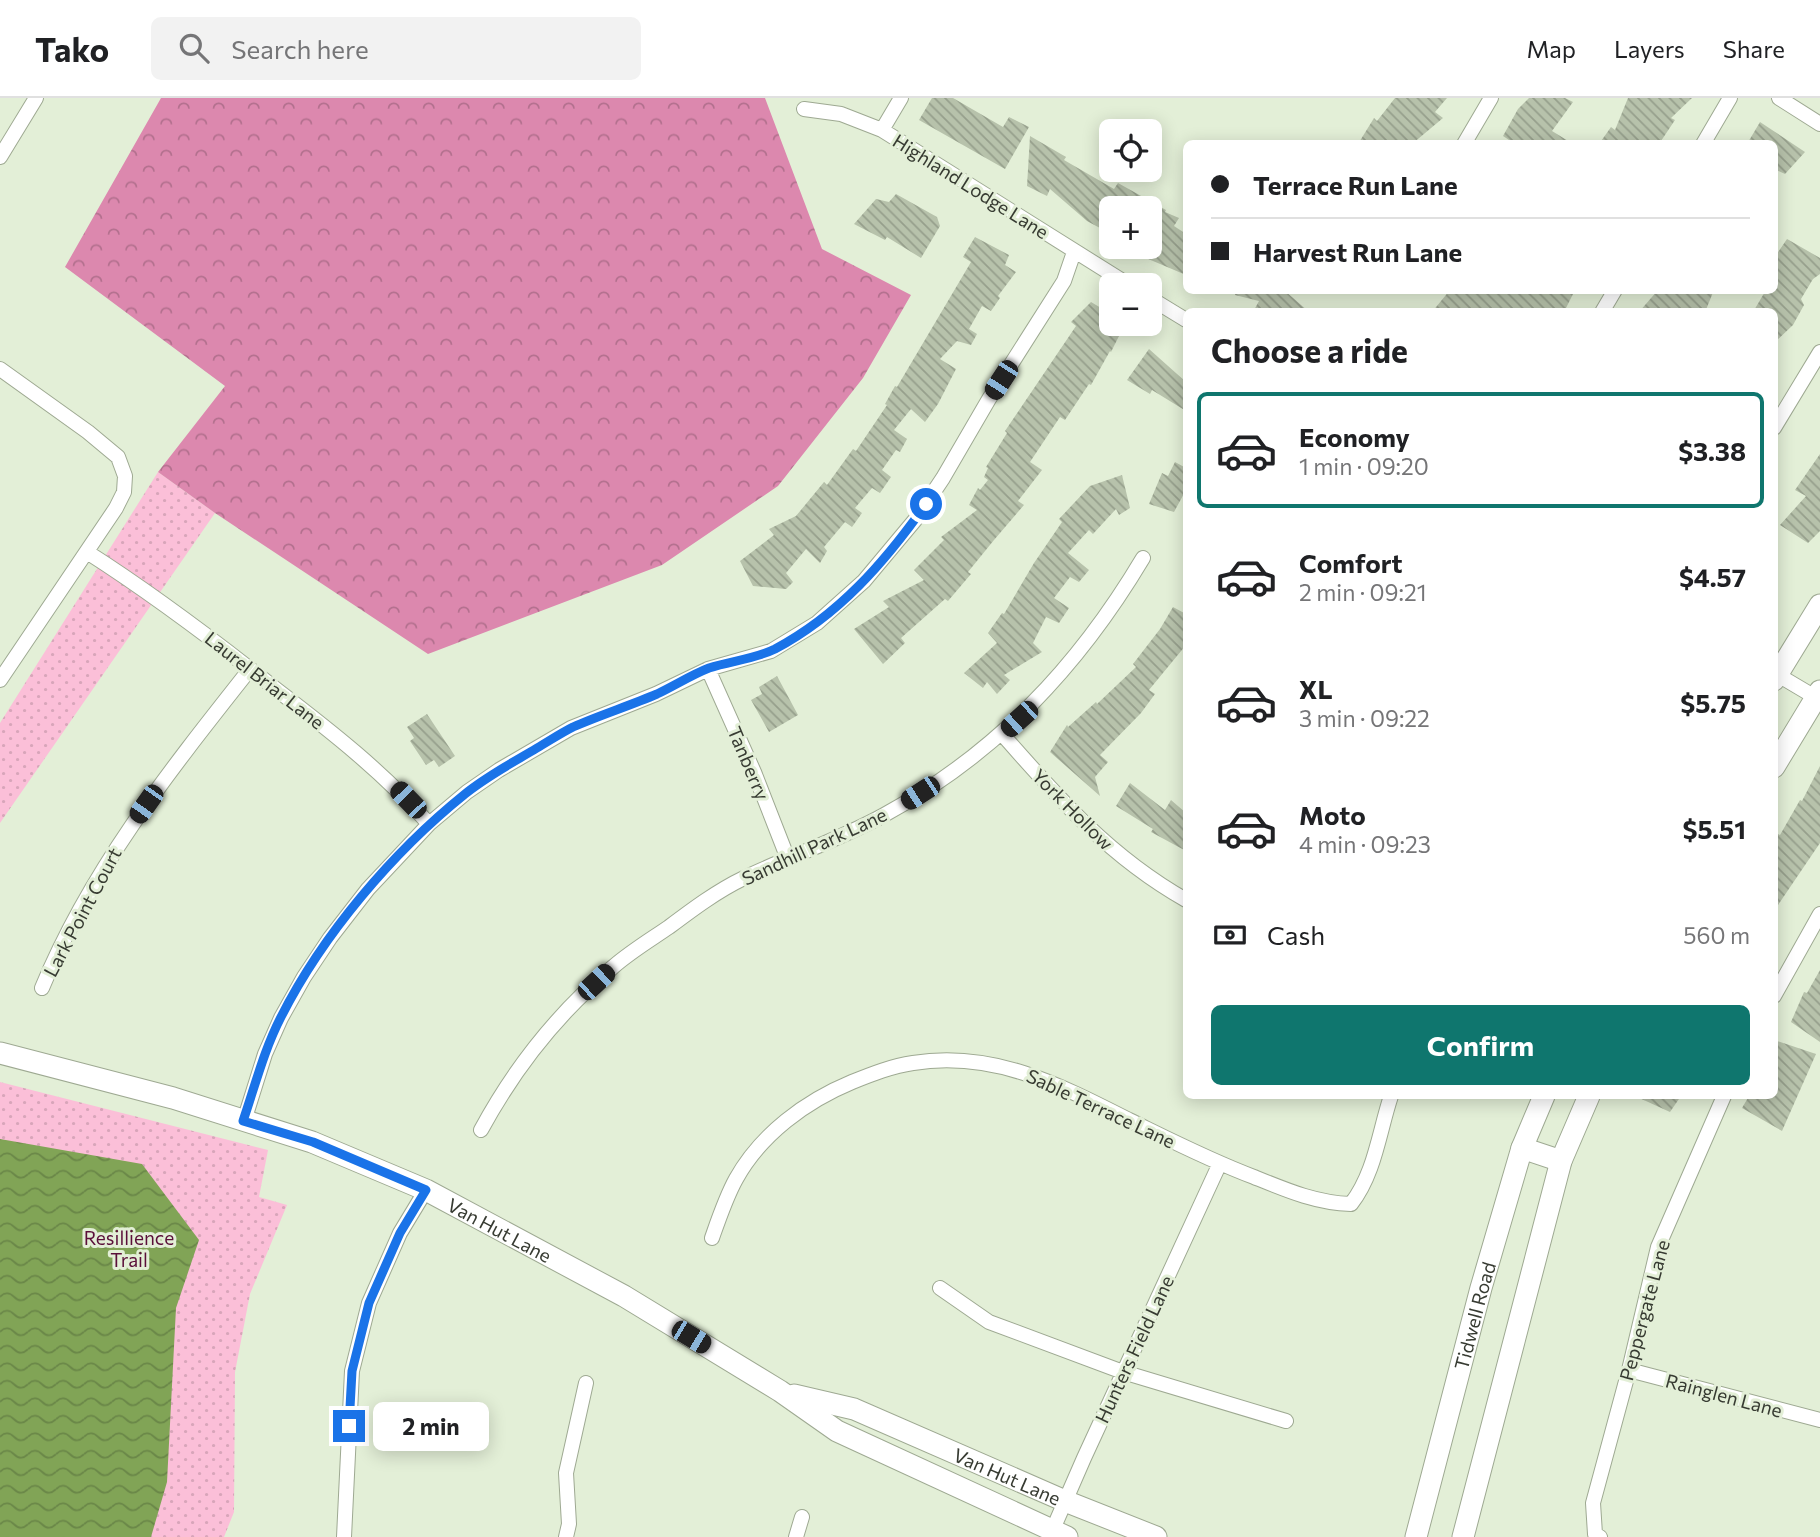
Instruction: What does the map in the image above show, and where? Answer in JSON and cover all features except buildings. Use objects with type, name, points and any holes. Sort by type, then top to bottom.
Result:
[{"type":"street","points":[[0,157],[36,98]]},
{"type":"street","points":[[882,130],[901,98]]},
{"type":"street","points":[[1466,140],[1491,98]]},
{"type":"street","points":[[1705,140],[1730,98]]},
{"type":"street","points":[[1779,98],[1820,124]]},
{"type":"street","name":"Highland Lodge Lane","points":[[804,109],[841,114],[882,130],[1110,273]]},
{"type":"street","points":[[243,1121],[275,1030],[304,977],[330,938],[369,889],[429,824],[478,785],[571,728],[656,694],[708,669],[771,651],[806,630],[847,599],[879,565],[937,487],[1064,281],[1074,251]]},
{"type":"street","points":[[1162,305],[1183,318]]},
{"type":"street","points":[[1778,421],[1820,352]]},
{"type":"street","points":[[0,369],[89,432],[118,457],[125,476],[124,492],[117,508],[6,659],[0,680]]},
{"type":"street","name":"Laurel Briar Lane","points":[[87,552],[147,590],[366,759],[429,824]]},
{"type":"street","name":"Sandhill Park Lane","points":[[481,1130],[508,1084],[532,1052],[568,1010],[613,966],[713,895],[885,815],[1002,734],[1071,661],[1102,622],[1143,558]]},
{"type":"street","points":[[1778,675],[1820,605]]},
{"type":"street","name":"Lark Point Court","points":[[42,988],[78,912],[121,839],[250,669]]},
{"type":"street","name":"Tanberry","points":[[708,669],[789,859]]},
{"type":"street","points":[[1778,679],[1819,697],[1778,761]]},
{"type":"street","name":"York Hollow","points":[[1002,734],[1086,827],[1138,869],[1183,898]]},
{"type":"street","points":[[1778,989],[1820,914]]},
{"type":"street","name":"Van Hut Lane","points":[[0,1053],[135,1087],[313,1142],[426,1190],[624,1296],[780,1391],[837,1431],[1056,1535]]},
{"type":"street","name":"Sable Terrace Lane","points":[[712,1238],[738,1176],[754,1153],[781,1126],[816,1099],[835,1089],[874,1073],[912,1063],[933,1060],[973,1061],[1031,1074],[1220,1163],[1308,1198],[1328,1203],[1351,1203],[1361,1190],[1390,1099]]},
{"type":"street","name":"Tidwell Road","points":[[1416,1537],[1481,1288],[1522,1147],[1543,1099]]},
{"type":"street","points":[[1463,1537],[1561,1161],[1588,1099]]},
{"type":"street","name":"Peppergate Lane","points":[[1598,1535],[1593,1503],[1629,1370],[1658,1247],[1723,1099]]},
{"type":"street","points":[[1522,1147],[1561,1161]]},
{"type":"street","name":"Hunters Field Lane","points":[[1056,1535],[1065,1501],[1220,1163]]},
{"type":"street","points":[[344,1537],[352,1371],[369,1303],[400,1233],[426,1190]]},
{"type":"street","points":[[940,1288],[989,1322],[1123,1372],[1286,1421]]},
{"type":"street","name":"Rainglen Lane","points":[[1629,1370],[1820,1420]]},
{"type":"street","points":[[566,1537],[569,1524],[566,1473],[586,1383]]},
{"type":"street","name":"Van Hut Lane","points":[[780,1391],[854,1409],[1065,1501],[1156,1537]]},
{"type":"street","points":[[796,1537],[802,1517]]},
{"type":"green space","points":[[161,98],[765,98],[822,249],[911,295],[863,378],[778,486],[662,565],[428,654],[215,513],[158,472],[225,386],[65,267]]},
{"type":"green space","points":[[158,472],[215,513],[0,823],[0,723]]},
{"type":"green space","name":"Resillience Trail","points":[[0,1082],[268,1150],[259,1197],[287,1205],[250,1294],[235,1372],[234,1512],[224,1537],[0,1537]]},
{"type":"water","name":"Resillience Trail","points":[[0,1139],[142,1164],[199,1240],[176,1308],[167,1482],[151,1537],[0,1537]]},
{"type":"route","points":[[349,1426],[352,1371],[369,1303],[400,1233],[426,1190],[313,1142],[243,1121],[265,1054],[304,977],[330,938],[369,889],[429,824],[467,792],[571,728],[656,694],[708,669],[771,651],[806,630],[847,599],[892,550],[926,504]]}]
